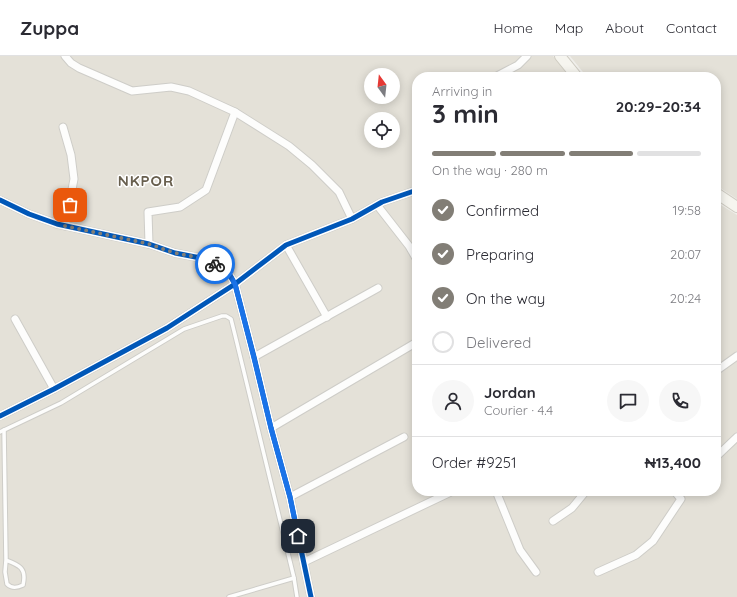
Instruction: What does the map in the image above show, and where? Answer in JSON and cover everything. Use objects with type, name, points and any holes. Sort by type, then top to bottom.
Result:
[{"type":"main road","points":[[560,56],[573,72]]},
{"type":"main road","points":[[721,196],[737,207]]},
{"type":"street","points":[[65,56],[71,63],[79,68],[132,91],[165,87],[177,88],[189,91],[235,112],[289,146],[312,165],[339,192],[352,219]]},
{"type":"street","points":[[505,72],[518,65],[527,56]]},
{"type":"street","points":[[149,244],[148,212],[180,207],[206,190],[235,112]]},
{"type":"street","points":[[63,127],[71,155],[74,179],[65,226]]},
{"type":"street","points":[[0,416],[54,389],[167,328],[235,284],[286,245],[352,219],[377,205],[412,192]]},
{"type":"street","points":[[0,200],[29,214],[65,226],[149,244],[175,253],[206,259],[228,272],[235,284],[290,497],[311,597]]},
{"type":"street","points":[[377,205],[412,251]]},
{"type":"street","points":[[286,245],[327,317]]},
{"type":"street","points":[[254,358],[378,288]]},
{"type":"street","points":[[15,319],[54,389]]},
{"type":"street","points":[[271,428],[412,345]]},
{"type":"street","points":[[721,367],[737,356]]},
{"type":"street","points":[[290,497],[404,437]]},
{"type":"street","points":[[721,452],[737,437]]},
{"type":"street","points":[[304,562],[443,496]]},
{"type":"street","points":[[498,496],[520,550],[536,572]]},
{"type":"street","points":[[553,521],[572,508],[582,496]]},
{"type":"street","points":[[598,572],[636,555],[653,541],[681,499],[678,496]]},
{"type":"lane","points":[[0,432],[61,403],[184,329],[226,316],[231,319],[236,335],[294,578],[297,597]]},
{"type":"lane","points":[[4,430],[5,572],[7,584],[10,587],[17,588],[23,584],[25,578],[23,570],[15,563],[6,560]]},
{"type":"lane","points":[[229,597],[294,578]]},
{"type":"shaded area","points":[[0,56],[553,56],[566,72],[412,72],[412,496],[721,496],[721,205],[737,215],[737,597],[0,597]]},
{"type":"shaded area","points":[[570,56],[737,56],[737,199],[721,188],[721,72],[583,72]]},
{"type":"cycle path","points":[[0,416],[54,389],[167,328],[235,284],[286,245],[352,219],[382,202],[412,192]]},
{"type":"cycle path","points":[[0,200],[29,214],[57,224],[149,244],[175,253],[206,259],[228,272],[235,284],[290,497],[311,597]]},
{"type":"way so far","points":[[70,205],[65,226],[149,244],[175,253],[206,259],[215,264]]},
{"type":"district","name":"NKPOR","points":[[146,181]]},
{"type":"route","points":[[215,264],[228,272],[235,284],[290,497],[298,536]]}]
